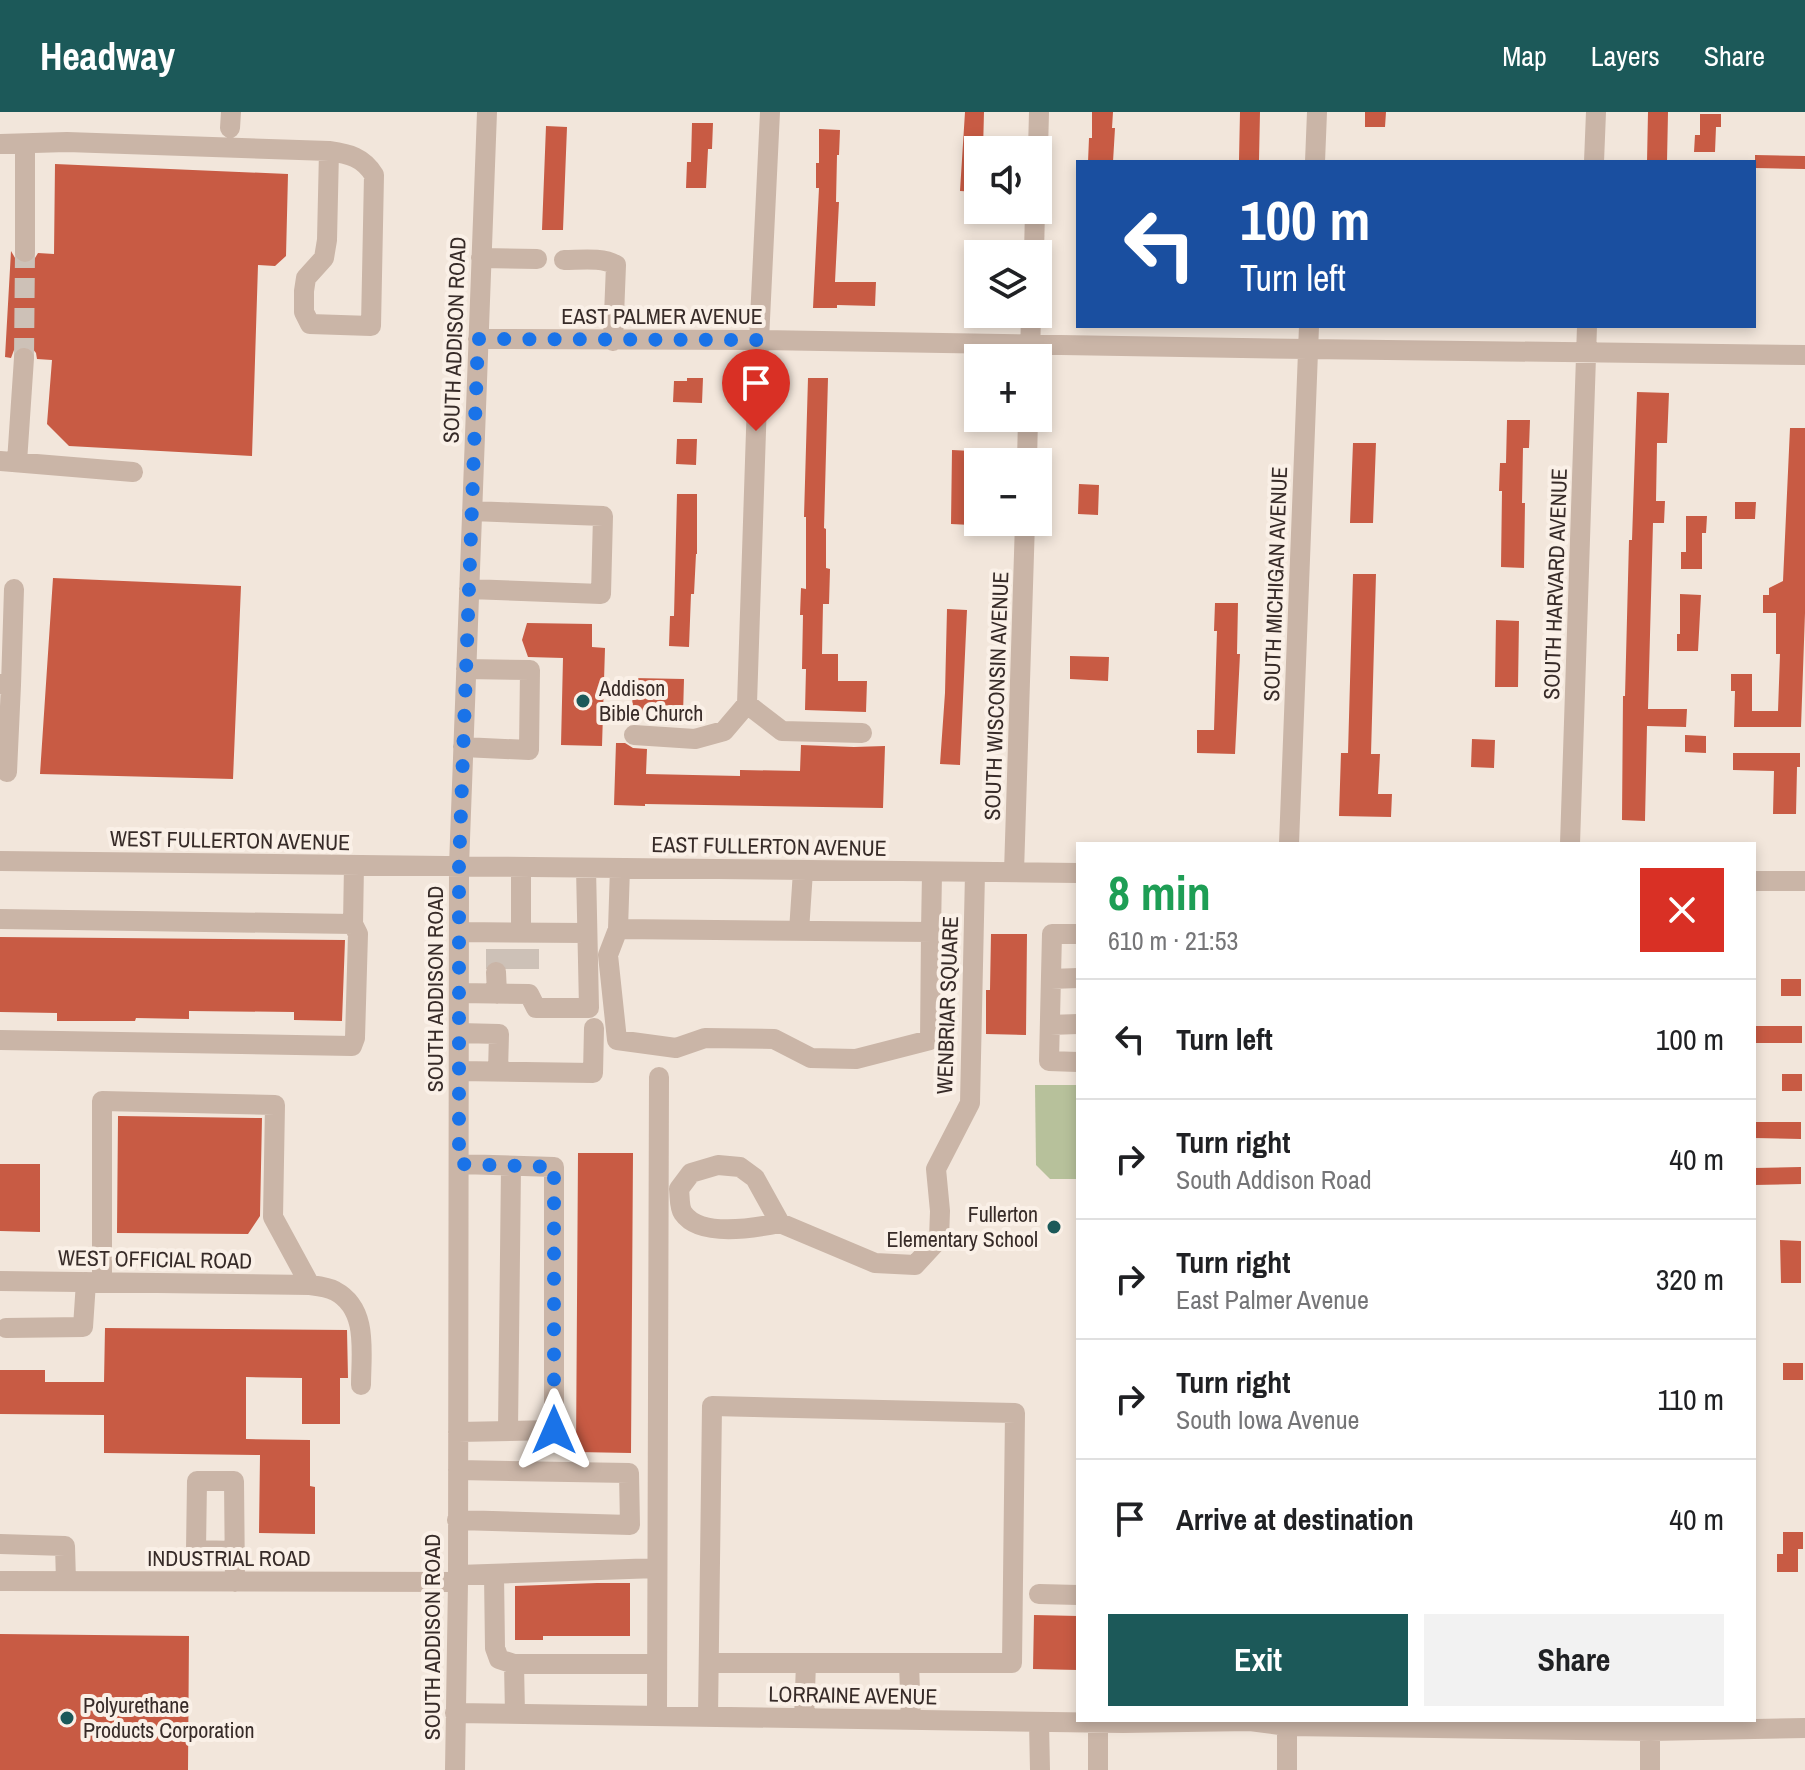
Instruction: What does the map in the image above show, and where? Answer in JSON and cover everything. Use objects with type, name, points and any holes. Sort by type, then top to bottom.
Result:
[{"type":"street","name":"SOUTH ADDISON ROAD","points":[[455,1770],[459,866],[487,112]]},
{"type":"street","points":[[634,735],[695,739],[724,731],[747,704],[770,112]]},
{"type":"street","points":[[1038,136],[1039,112]]},
{"type":"street","points":[[1315,160],[1317,112]]},
{"type":"street","points":[[1594,160],[1596,112]]},
{"type":"street","points":[[0,144],[67,142],[329,151],[353,154],[368,165],[374,175],[371,326],[310,324],[304,312],[306,278],[324,258],[327,240],[329,151]]},
{"type":"street","points":[[25,144],[25,252]]},
{"type":"street","points":[[481,258],[537,259]]},
{"type":"street","points":[[564,260],[605,260],[616,265],[613,341]]},
{"type":"street","name":"SOUTH MICHIGAN AVENUE","points":[[1289,842],[1309,328]]},
{"type":"street","name":"SOUTH HARVARD AVENUE","points":[[1570,842],[1587,328]]},
{"type":"street","name":"EAST PALMER AVENUE","points":[[478,339],[759,340],[964,349]]},
{"type":"street","name":"EAST PALMER AVENUE","points":[[1052,352],[1308,349],[1805,355]]},
{"type":"street","points":[[24,358],[8,462],[133,472]]},
{"type":"street","points":[[469,589],[601,594],[603,516],[472,511]]},
{"type":"street","name":"SOUTH WISCONSIN AVENUE","points":[[1014,872],[1025,536]]},
{"type":"street","points":[[7,772],[6,684],[14,589]]},
{"type":"street","points":[[463,747],[529,750],[530,670],[466,669]]},
{"type":"street","points":[[747,704],[782,731],[862,733]]},
{"type":"street","name":"WEST FULLERTON AVENUE","points":[[0,861],[459,866]]},
{"type":"street","points":[[0,1040],[352,1046],[355,1038],[358,934],[353,924],[354,865]]},
{"type":"street","name":"EAST FULLERTON AVENUE","points":[[459,866],[1076,873]]},
{"type":"street","points":[[513,939],[521,867]]},
{"type":"street","points":[[459,993],[513,983],[536,1008],[589,1008],[586,868]]},
{"type":"street","points":[[620,868],[618,929],[608,955],[617,1040],[676,1048],[705,1038],[774,1039],[811,1058],[856,1059],[930,1040],[932,873]]},
{"type":"street","points":[[799,931],[803,871]]},
{"type":"street","name":"WENBRIAR SQUARE","points":[[780,1223],[875,1263],[915,1265],[939,1239],[936,1169],[970,1103],[975,873]]},
{"type":"street","points":[[1756,881],[1805,881]]},
{"type":"street","points":[[0,919],[353,924]]},
{"type":"street","points":[[618,929],[931,932]]},
{"type":"street","points":[[459,932],[513,939],[587,933]]},
{"type":"street","points":[[1076,934],[1052,934],[1049,1061],[1076,1062]]},
{"type":"street","points":[[1051,979],[1076,978]]},
{"type":"street","points":[[1050,1025],[1076,1024]]},
{"type":"street","points":[[459,1071],[593,1073],[594,1028]]},
{"type":"street","points":[[459,1033],[499,1034],[498,1071]]},
{"type":"street","points":[[657,1716],[659,1077]]},
{"type":"street","points":[[6,1328],[83,1327],[94,1282],[102,1101],[275,1105],[273,1217],[310,1285],[333,1290],[346,1299],[354,1310],[361,1325],[361,1385]]},
{"type":"street","points":[[458,1432],[554,1430],[554,1167],[459,1164]]},
{"type":"street","points":[[718,1165],[740,1167],[755,1178],[780,1223],[748,1229],[714,1228],[692,1223],[681,1211],[679,1189],[691,1173],[718,1165]]},
{"type":"street","points":[[508,1431],[511,1166]]},
{"type":"street","name":"WEST OFFICIAL ROAD","points":[[0,1281],[310,1285]]},
{"type":"street","points":[[708,1717],[712,1406],[1015,1413],[1012,1663],[709,1663]]},
{"type":"street","points":[[457,1520],[630,1525],[629,1473],[458,1470]]},
{"type":"street","points":[[0,1544],[65,1546],[66,1581]]},
{"type":"street","points":[[235,1551],[235,1582]]},
{"type":"street","name":"INDUSTRIAL ROAD","points":[[0,1581],[235,1582],[458,1578],[657,1568]]},
{"type":"street","points":[[494,1574],[495,1648],[499,1659],[514,1664],[657,1664]]},
{"type":"street","points":[[1039,1594],[1076,1595]]},
{"type":"street","points":[[804,1719],[806,1663]]},
{"type":"street","points":[[909,1663],[911,1720]]},
{"type":"street","points":[[514,1664],[515,1714]]},
{"type":"street","name":"LORRAINE AVENUE","points":[[455,1713],[1123,1722]]},
{"type":"street","points":[[1039,1722],[1040,1770]]},
{"type":"street","name":"LORRAINE AVENUE","points":[[1257,1722],[1287,1726],[1431,1724],[1805,1728]]},
{"type":"street","points":[[1098,1723],[1098,1770]]},
{"type":"street","points":[[1287,1726],[1287,1770]]},
{"type":"street","points":[[1650,1726],[1650,1770]]},
{"type":"green space","points":[[1035,1085],[1076,1085],[1076,1179],[1050,1179],[1036,1165]]},
{"type":"building","points":[[965,112],[984,112],[983,136],[964,136],[964,191],[960,191]]},
{"type":"building","points":[[1092,112],[1113,112],[1113,160],[1088,160],[1089,138],[1092,138]]},
{"type":"building","points":[[1240,112],[1260,112],[1259,160],[1239,160]]},
{"type":"building","points":[[1365,112],[1386,112],[1385,127],[1365,127]]},
{"type":"building","points":[[1648,112],[1668,112],[1667,160],[1647,160]]},
{"type":"building","points":[[1700,114],[1721,114],[1721,127],[1716,127],[1715,152],[1694,152],[1695,135],[1700,135]]},
{"type":"building","points":[[692,123],[713,123],[706,188],[686,188],[687,162],[691,162]]},
{"type":"building","points":[[546,126],[567,127],[563,230],[542,230]]},
{"type":"building","points":[[819,129],[840,130],[835,282],[876,282],[875,306],[813,308]]},
{"type":"building","points":[[1755,155],[1805,156],[1805,169],[1756,168]]},
{"type":"building","points":[[55,164],[288,174],[286,256],[275,266],[258,265],[252,456],[69,446],[47,424],[52,360],[37,359],[32,348],[24,345],[14,350],[11,358],[5,357],[11,251],[18,263],[24,265],[32,263],[38,253],[54,254]]},
{"type":"building","points":[[687,378],[703,378],[702,403],[673,402],[674,381],[687,381]]},
{"type":"building","points":[[808,378],[828,378],[824,528],[826,568],[830,569],[829,604],[823,604],[822,654],[838,654],[838,681],[867,681],[866,712],[805,710],[806,669],[802,669],[803,615],[800,615],[801,588],[806,589],[804,517]]},
{"type":"building","points":[[1637,392],[1669,393],[1667,443],[1657,443],[1656,501],[1665,501],[1664,523],[1653,523],[1648,709],[1687,709],[1686,727],[1647,726],[1645,821],[1622,820],[1623,696]]},
{"type":"building","points":[[1507,420],[1530,420],[1529,448],[1523,448],[1524,568],[1501,567],[1500,463],[1506,463]]},
{"type":"building","points":[[1790,428],[1805,428],[1805,613],[1801,727],[1734,727],[1735,691],[1731,691],[1731,674],[1752,674],[1752,711],[1778,711],[1780,654],[1776,654],[1776,613],[1763,613],[1763,595],[1769,595],[1769,588],[1783,581]]},
{"type":"building","points":[[677,439],[697,439],[696,465],[676,464]]},
{"type":"building","points":[[1353,443],[1376,443],[1373,523],[1350,523]]},
{"type":"building","points":[[952,450],[964,451],[964,525],[951,524]]},
{"type":"building","points":[[1079,484],[1099,485],[1098,515],[1078,514]]},
{"type":"building","points":[[677,494],[697,494],[697,554],[694,594],[691,594],[689,647],[669,646],[670,616],[674,616]]},
{"type":"building","points":[[1735,502],[1756,502],[1755,519],[1735,519]]},
{"type":"building","points":[[1686,516],[1707,516],[1706,533],[1702,533],[1702,569],[1681,569],[1681,552],[1686,552]]},
{"type":"building","points":[[1353,574],[1376,574],[1371,754],[1380,754],[1378,794],[1392,794],[1391,817],[1339,816],[1341,753],[1348,753]]},
{"type":"building","points":[[53,578],[241,586],[233,779],[40,774]]},
{"type":"building","points":[[1680,594],[1701,595],[1698,651],[1677,651]]},
{"type":"building","points":[[1215,603],[1238,603],[1237,654],[1240,654],[1235,754],[1197,753],[1197,730],[1214,730]]},
{"type":"building","points":[[947,609],[967,610],[960,765],[940,764]]},
{"type":"building","points":[[1496,620],[1519,621],[1518,687],[1495,687]]},
{"type":"building","name":"Addison Bible Church","points":[[527,623],[592,624],[592,647],[605,648],[602,746],[561,745],[563,658],[528,657],[522,640]]},
{"type":"building","points":[[1070,656],[1109,657],[1108,681],[1070,679]]},
{"type":"building","points":[[633,678],[684,679],[683,715],[632,714]]},
{"type":"building","points":[[1685,735],[1706,736],[1706,753],[1685,752]]},
{"type":"building","points":[[1472,739],[1495,740],[1494,768],[1471,767]]},
{"type":"building","points":[[616,743],[647,749],[646,774],[740,776],[740,770],[800,771],[801,745],[885,746],[883,808],[614,805]]},
{"type":"building","points":[[1733,753],[1800,753],[1796,814],[1773,814],[1774,771],[1733,770]]},
{"type":"building","points":[[991,934],[1027,934],[1026,1035],[986,1034]]},
{"type":"building","points":[[0,937],[345,940],[342,1021],[294,1020],[294,1012],[189,1011],[189,1019],[57,1021],[57,1013],[0,1012]]},
{"type":"building","points":[[1781,979],[1801,979],[1801,996],[1781,996]]},
{"type":"building","points":[[1756,1026],[1802,1026],[1802,1043],[1756,1043]]},
{"type":"building","points":[[1782,1074],[1802,1074],[1802,1091],[1782,1091]]},
{"type":"building","points":[[118,1116],[262,1118],[260,1216],[248,1234],[117,1233]]},
{"type":"building","points":[[1756,1122],[1801,1122],[1801,1139],[1756,1138]]},
{"type":"building","points":[[578,1153],[633,1153],[631,1453],[576,1452]]},
{"type":"building","points":[[0,1164],[40,1164],[40,1232],[0,1231]]},
{"type":"building","points":[[1801,1167],[1801,1184],[1756,1185],[1756,1168]]},
{"type":"building","points":[[1780,1240],[1801,1241],[1801,1283],[1781,1283]]},
{"type":"building","points":[[105,1328],[347,1330],[348,1378],[340,1378],[340,1424],[302,1424],[302,1378],[246,1377],[246,1439],[310,1440],[310,1486],[315,1487],[315,1534],[259,1533],[260,1455],[104,1453],[104,1415],[0,1414],[0,1370],[45,1370],[45,1382],[104,1382]]},
{"type":"building","points":[[1783,1363],[1803,1363],[1803,1380],[1783,1380]]},
{"type":"building","points":[[1783,1532],[1803,1532],[1803,1549],[1798,1549],[1798,1572],[1777,1572],[1777,1554],[1783,1554]]},
{"type":"building","points":[[630,1583],[630,1636],[543,1636],[543,1640],[515,1640],[515,1586]]},
{"type":"building","points":[[1034,1615],[1076,1616],[1076,1670],[1033,1669]]},
{"type":"building","points":[[0,1634],[189,1636],[188,1770],[0,1770]]},
{"type":"tunnel","points":[[24,358],[25,252]]},
{"type":"tunnel","points":[[496,949],[496,972]]},
{"type":"tunnel","points":[[512,949],[512,973]]},
{"type":"tunnel","points":[[529,949],[529,974]]},
{"type":"place","name":"Addison Bible Church","points":[[583,701]]},
{"type":"place","name":"Fullerton Elementary School","points":[[1054,1227]]},
{"type":"place","name":"Polyurethane Products Corporation","points":[[67,1718]]},
{"type":"route","points":[[554,1430],[554,1167],[459,1164],[459,866],[478,339],[759,340],[756,431]]}]
